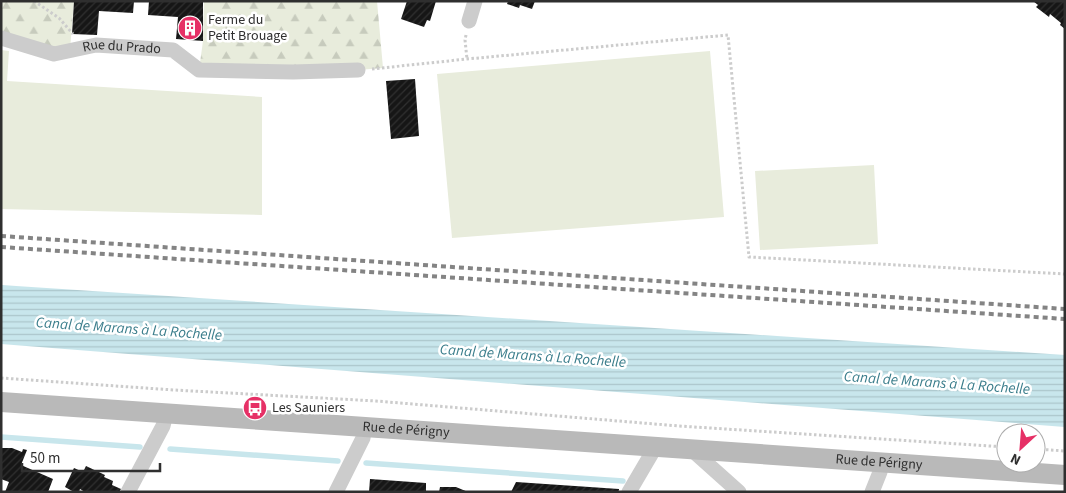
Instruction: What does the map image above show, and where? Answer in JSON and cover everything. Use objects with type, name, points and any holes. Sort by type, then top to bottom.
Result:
[{"type":"street","points":[[469,21],[475,1]]},
{"type":"street","name":"Rue du Prado","points":[[1,38],[54,54],[96,45],[173,50],[198,70],[293,72],[358,70]]},
{"type":"street","name":"Rue de Périgny","points":[[1,402],[1065,475]]},
{"type":"street","points":[[128,492],[163,426],[166,414]]},
{"type":"street","points":[[336,492],[362,438],[365,426]]},
{"type":"street","points":[[629,492],[656,446]]},
{"type":"street","points":[[692,450],[738,492]]},
{"type":"street","points":[[872,492],[880,472],[881,463]]},
{"type":"path","points":[[34,1],[59,18],[72,34],[96,45]]},
{"type":"path","points":[[467,59],[465,40],[469,21]]},
{"type":"path","points":[[358,70],[728,35],[749,256],[1065,274]]},
{"type":"path","points":[[1,378],[376,401],[679,426],[996,446]]},
{"type":"path","points":[[1046,450],[1065,451]]},
{"type":"green space","points":[[1,1],[74,1],[70,50],[1,38]]},
{"type":"green space","points":[[204,1],[377,1],[383,68],[358,70],[199,70],[203,41]]},
{"type":"green space","points":[[1,50],[9,51],[7,81],[262,97],[262,215],[1,209]]},
{"type":"green space","points":[[710,51],[724,217],[452,238],[437,74]]},
{"type":"green space","points":[[874,165],[878,244],[760,250],[755,171]]},
{"type":"water","name":"Canal de Marans à La Rochelle","points":[[1,285],[1065,355],[1065,427],[1046,426],[1046,423],[1014,423],[1,344]]},
{"type":"building","points":[[74,1],[134,1],[133,13],[99,11],[97,35],[72,34]]},
{"type":"building","name":"Ferme du Petit Brouage","points":[[149,1],[203,1],[203,41],[176,39],[178,17],[148,15]]},
{"type":"building","points":[[407,1],[436,1],[430,21],[427,20],[424,27],[401,19]]},
{"type":"building","points":[[508,1],[535,1],[532,9],[520,5],[519,8],[507,4]]},
{"type":"building","points":[[1033,1],[1065,1],[1065,29],[1050,14],[1049,17],[1036,7],[1038,5]]},
{"type":"building","points":[[415,79],[419,136],[391,139],[386,81]]},
{"type":"building","points":[[1,448],[12,448],[22,452],[23,449],[27,450],[21,465],[53,479],[48,492],[5,492],[9,482],[1,479]]},
{"type":"building","points":[[86,466],[113,481],[112,485],[121,489],[119,492],[85,492],[80,489],[79,492],[74,492],[65,487],[74,468],[83,472]]},
{"type":"building","points":[[370,479],[426,483],[426,492],[369,492]]},
{"type":"building","points":[[516,482],[619,490],[618,492],[511,492]]},
{"type":"building","points":[[440,487],[456,487],[468,492],[439,492]]},
{"type":"waterway","points":[[1,437],[140,447]]},
{"type":"waterway","points":[[170,449],[338,461]]},
{"type":"waterway","points":[[366,463],[623,481]]},
{"type":"railway","points":[[1,236],[1065,309]]},
{"type":"railway","points":[[1,247],[1065,319]]},
{"type":"place","name":"Ferme du Petit Brouage","points":[[190,28]]},
{"type":"place","name":"Les Sauniers","points":[[255,408]]}]
